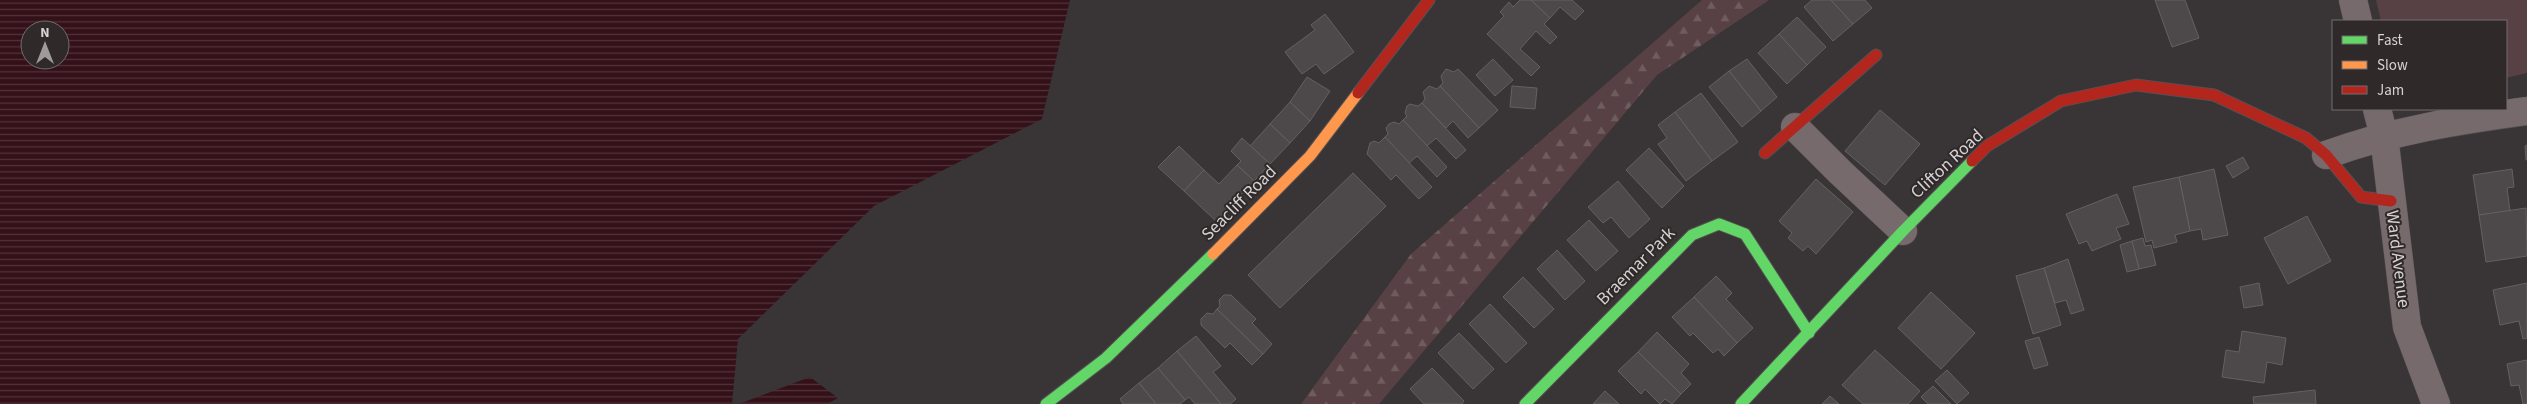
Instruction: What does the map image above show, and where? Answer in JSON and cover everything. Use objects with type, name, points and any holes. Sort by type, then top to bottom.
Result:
[{"type":"street","name":"Seacliff Road","points":[[1046,404],[1106,358],[1310,156],[1430,0]]},
{"type":"street","points":[[2353,0],[2358,20]]},
{"type":"street","points":[[1765,153],[1876,55]]},
{"type":"street","name":"Clifton Road","points":[[1741,404],[1903,231],[1987,146],[2061,101],[2136,85],[2214,95],[2306,138],[2326,155],[2361,197],[2391,201]]},
{"type":"street","name":"Ward Avenue","points":[[2378,110],[2384,136],[2407,326],[2436,404]]},
{"type":"street","points":[[2326,155],[2384,136],[2459,120],[2527,111]]},
{"type":"street","points":[[1795,127],[1903,231]]},
{"type":"street","name":"Braemar Park","points":[[1525,404],[1692,235],[1719,224],[1746,234],[1809,333]]},
{"type":"green space","points":[[1702,0],[1769,0],[1657,75],[1379,404],[1301,404],[1411,254]]},
{"type":"green space","points":[[2376,0],[2527,0],[2527,73],[2507,78],[2507,20],[2381,20]]},
{"type":"shaded area","points":[[0,0],[1070,0],[1042,119],[874,206],[738,339],[732,404],[0,404]]},
{"type":"shaded area","points":[[810,377],[838,398],[827,404],[739,404]]},
{"type":"building","points":[[1520,0],[1531,0],[1550,18],[1544,24],[1557,37],[1550,44],[1536,31],[1520,49],[1540,67],[1531,76],[1487,34],[1504,16],[1500,12],[1509,2],[1513,7]]},
{"type":"building","points":[[1531,0],[1572,0],[1584,11],[1575,20],[1560,7],[1550,18]]},
{"type":"building","points":[[1812,0],[1831,0],[1853,24],[1833,41],[1804,7]]},
{"type":"building","points":[[1831,0],[1865,0],[1872,8],[1853,24]]},
{"type":"building","points":[[2155,0],[2185,0],[2199,38],[2172,47]]},
{"type":"building","points":[[1325,14],[1354,52],[1324,74],[1316,64],[1302,74],[1285,52],[1315,30],[1311,25]]},
{"type":"building","points":[[1797,17],[1826,47],[1807,65],[1779,34]]},
{"type":"building","points":[[1779,34],[1807,65],[1787,84],[1758,53]]},
{"type":"building","points":[[1493,59],[1513,80],[1495,96],[1476,75]]},
{"type":"building","points":[[1747,59],[1777,97],[1761,111],[1729,71]]},
{"type":"building","points":[[1446,69],[1454,72],[1458,69],[1498,110],[1479,128],[1440,86],[1443,83],[1441,76]]},
{"type":"building","points":[[1729,71],[1761,111],[1742,127],[1709,87]]},
{"type":"building","points":[[1307,77],[1330,91],[1310,121],[1290,102]]},
{"type":"building","points":[[1429,86],[1437,89],[1440,86],[1479,128],[1468,138],[1453,121],[1446,128],[1422,103],[1425,99],[1423,92]]},
{"type":"building","points":[[1512,86],[1537,88],[1535,109],[1510,107]]},
{"type":"building","points":[[1701,93],[1738,142],[1712,161],[1675,112]]},
{"type":"building","points":[[1290,102],[1310,121],[1290,143],[1270,124]]},
{"type":"building","points":[[1422,103],[1466,150],[1456,159],[1436,138],[1427,146],[1403,120],[1407,116],[1405,113],[1407,106],[1410,104],[1418,106]]},
{"type":"building","points":[[1880,110],[1920,144],[1885,185],[1845,151]]},
{"type":"building","points":[[1675,112],[1712,161],[1686,181],[1658,144],[1667,138],[1658,125]]},
{"type":"building","points":[[1403,120],[1447,167],[1437,177],[1417,156],[1409,163],[1385,137],[1388,134],[1386,128],[1389,124],[1394,122],[1399,124]]},
{"type":"building","points":[[1270,124],[1290,143],[1270,164],[1250,146]]},
{"type":"building","points":[[1385,137],[1432,187],[1419,199],[1396,175],[1391,180],[1367,154],[1370,143],[1374,141],[1379,143]]},
{"type":"building","points":[[1242,138],[1270,164],[1254,181],[1237,165],[1241,161],[1231,151]]},
{"type":"building","points":[[2527,145],[2527,160],[2526,160],[2525,146]]},
{"type":"building","points":[[1179,146],[1204,170],[1184,191],[1158,167]]},
{"type":"building","points":[[1649,148],[1684,186],[1662,208],[1626,170]]},
{"type":"building","points":[[2243,157],[2249,168],[2233,178],[2226,166]]},
{"type":"building","points":[[1237,165],[1254,181],[1216,221],[1184,191],[1204,170],[1219,184]]},
{"type":"building","points":[[2214,169],[2228,235],[2203,240],[2201,229],[2190,231],[2179,177]]},
{"type":"building","points":[[2512,169],[2514,187],[2507,188],[2510,211],[2479,215],[2473,175]]},
{"type":"building","points":[[1353,173],[1386,206],[1280,308],[1248,275]]},
{"type":"building","points":[[2179,177],[2190,231],[2175,235],[2177,242],[2154,248],[2152,240],[2146,242],[2133,187]]},
{"type":"building","points":[[1816,179],[1853,212],[1816,254],[1808,246],[1803,251],[1788,238],[1792,233],[1779,221]]},
{"type":"building","points":[[1618,181],[1650,219],[1629,238],[1611,217],[1603,223],[1588,207]]},
{"type":"building","points":[[2117,194],[2129,224],[2116,228],[2121,239],[2092,251],[2087,241],[2079,244],[2066,214]]},
{"type":"building","points":[[2526,208],[2527,256],[2486,262],[2479,215]]},
{"type":"building","points":[[2307,216],[2331,261],[2288,284],[2264,238]]},
{"type":"building","points":[[1589,220],[1618,251],[1596,271],[1567,240]]},
{"type":"building","points":[[2143,238],[2145,246],[2151,245],[2156,265],[2139,269],[2132,241]]},
{"type":"building","points":[[2132,241],[2139,269],[2127,272],[2120,245]]},
{"type":"building","points":[[1557,250],[1585,281],[1565,300],[1537,269]]},
{"type":"building","points":[[2068,259],[2084,310],[2071,314],[2066,300],[2055,303],[2044,268]]},
{"type":"building","points":[[2044,268],[2061,325],[2033,334],[2016,276]]},
{"type":"building","points":[[1716,276],[1732,293],[1726,299],[1753,328],[1737,343],[1694,297]]},
{"type":"building","points":[[1523,277],[1554,309],[1534,328],[1503,297]]},
{"type":"building","points":[[2259,283],[2263,305],[2244,308],[2240,287]]},
{"type":"building","points":[[2527,283],[2527,338],[2523,339],[2519,321],[2500,325],[2493,290]]},
{"type":"building","points":[[1931,292],[1975,333],[1941,369],[1898,328]]},
{"type":"building","points":[[1224,295],[1231,295],[1256,319],[1252,323],[1272,344],[1263,354],[1217,309],[1220,306],[1219,300]]},
{"type":"building","points":[[1694,297],[1737,343],[1724,356],[1718,349],[1713,353],[1693,333],[1690,336],[1672,317]]},
{"type":"building","points":[[1490,304],[1527,343],[1506,363],[1469,324]]},
{"type":"building","points":[[1217,309],[1263,354],[1252,365],[1230,343],[1225,348],[1201,325],[1201,319],[1207,313],[1213,314]]},
{"type":"building","points":[[2242,331],[2286,338],[2282,365],[2267,362],[2264,383],[2222,377],[2226,350],[2239,352]]},
{"type":"building","points":[[1657,332],[1689,364],[1681,373],[1691,384],[1681,394],[1638,352]]},
{"type":"building","points":[[1459,333],[1494,369],[1473,389],[1438,353]]},
{"type":"building","points":[[1196,336],[1221,366],[1213,372],[1236,399],[1230,404],[1221,404],[1177,351]]},
{"type":"building","points":[[2039,337],[2048,365],[2034,369],[2025,341]]},
{"type":"building","points":[[1875,350],[1920,391],[1908,404],[1863,404],[1842,385]]},
{"type":"building","points":[[1177,351],[1221,404],[1195,404],[1189,397],[1185,400],[1158,368]]},
{"type":"building","points":[[1638,352],[1681,394],[1672,404],[1665,399],[1660,404],[1645,389],[1641,394],[1618,371]]},
{"type":"building","points":[[2527,360],[2527,404],[2523,404],[2519,385],[2511,386],[2507,364]]},
{"type":"building","points":[[1158,368],[1185,400],[1180,404],[1156,404],[1139,383]]},
{"type":"building","points":[[1432,368],[1464,401],[1462,404],[1424,404],[1410,389]]},
{"type":"building","points":[[1947,370],[1969,393],[1957,404],[1935,381]]},
{"type":"building","points":[[1139,383],[1156,404],[1123,404],[1120,399]]},
{"type":"building","points":[[1933,386],[1951,404],[1928,404],[1921,397]]},
{"type":"building","points":[[2315,390],[2316,404],[2254,404],[2253,397]]},
{"type":"building","points":[[1605,391],[1619,404],[1593,404]]},
{"type":"building","points":[[1830,396],[1839,404],[1822,404]]},
{"type":"traffic: fast","points":[[1741,404],[1903,231],[1972,161]]},
{"type":"traffic: fast","points":[[1525,404],[1692,235],[1719,224],[1745,234],[1809,333]]},
{"type":"traffic: fast","points":[[1046,404],[1106,358],[1213,254]]},
{"type":"traffic: slow","points":[[1213,254],[1310,156],[1358,93]]},
{"type":"traffic: jam","points":[[1358,93],[1429,0]]},
{"type":"traffic: jam","points":[[1765,153],[1876,55]]},
{"type":"traffic: jam","points":[[1972,161],[1987,146],[2061,101],[2136,85],[2214,95],[2306,138],[2326,155],[2361,197],[2391,201]]}]
